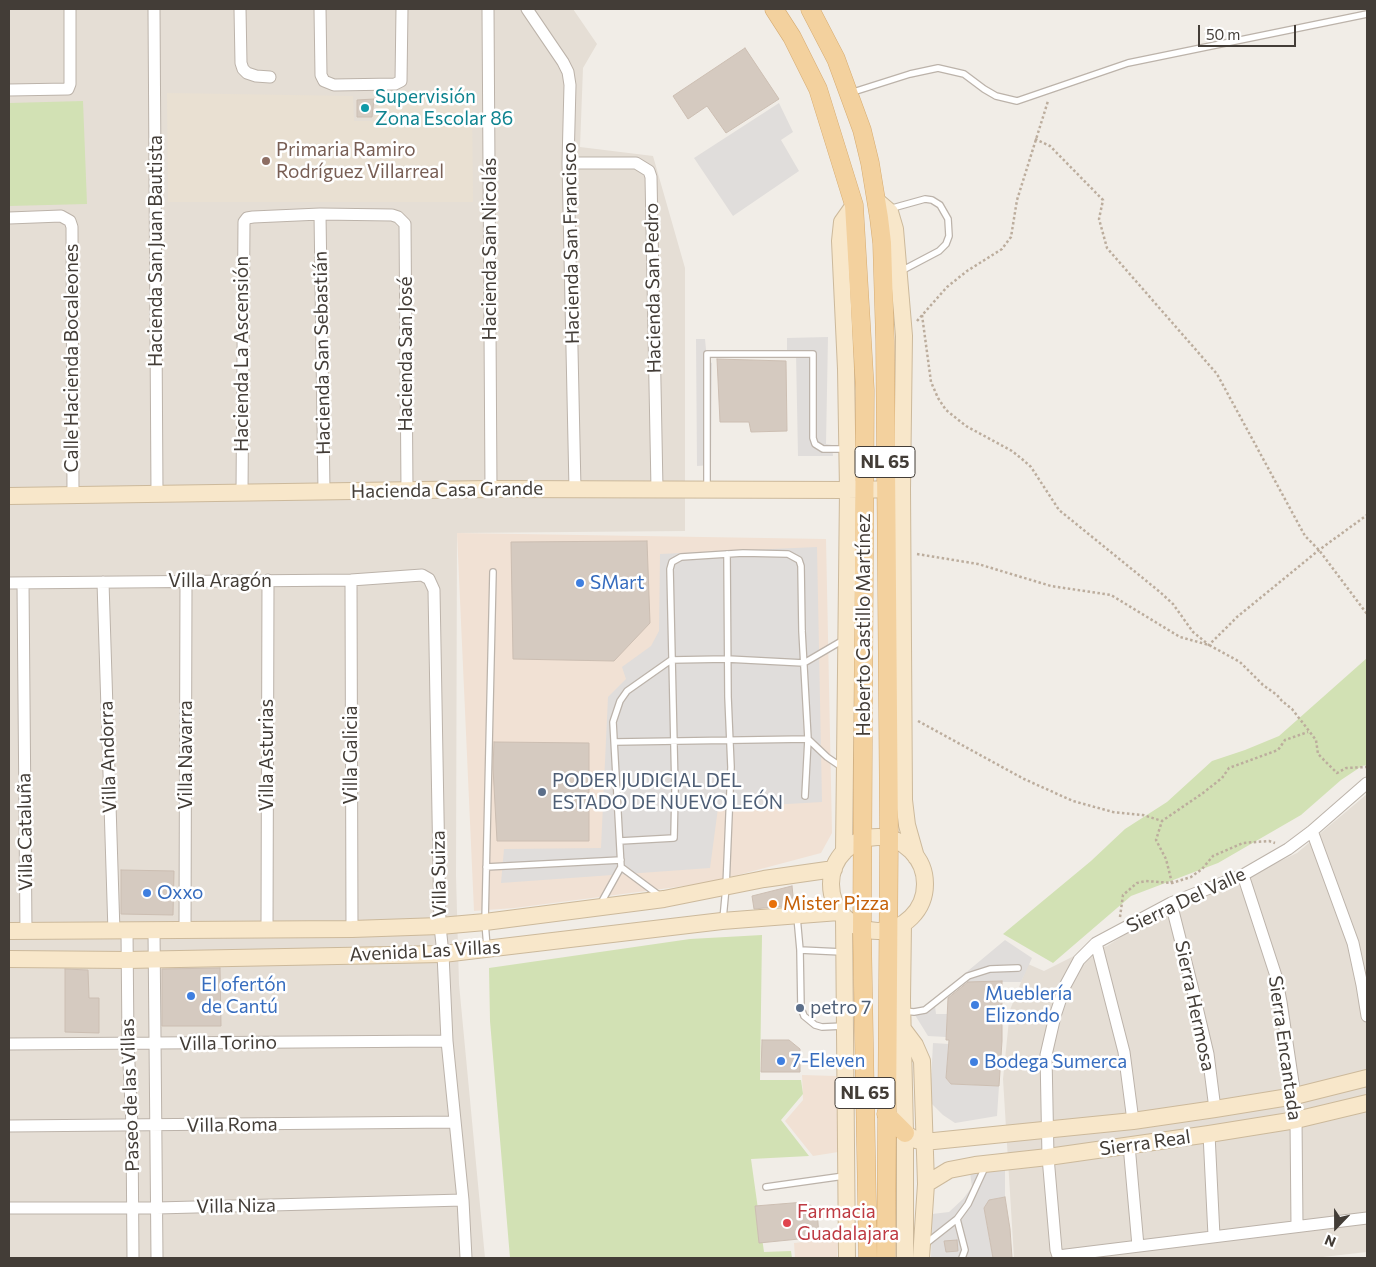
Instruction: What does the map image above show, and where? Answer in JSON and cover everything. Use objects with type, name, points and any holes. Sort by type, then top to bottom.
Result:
[{"type":"main road","name":"Heberto Castillo Martínez","points":[[774,9],[792,37],[818,89],[854,205],[864,350],[857,490],[868,1258]]},
{"type":"main road","name":"Heberto Castillo Martínez","points":[[810,9],[836,60],[849,93],[862,130],[882,205],[879,218],[894,489],[889,839],[896,927],[886,1114],[886,1258]]},
{"type":"main road","points":[[854,205],[882,205]]},
{"type":"main road","points":[[886,1114],[905,1133]]},
{"type":"street","points":[[9,90],[68,89],[70,84],[70,9]]},
{"type":"street","name":"Hacienda San Juan Bautista","points":[[154,9],[157,493]]},
{"type":"street","points":[[240,9],[241,64],[243,69],[256,76],[270,77]]},
{"type":"street","points":[[320,9],[321,75],[324,81],[334,85],[395,84],[401,81],[402,9]]},
{"type":"street","name":"Hacienda San Nicolás","points":[[488,9],[491,489]]},
{"type":"street","name":"Hacienda San Francisco","points":[[527,9],[563,62],[568,72],[570,85],[568,163],[575,489]]},
{"type":"street","name":"Hacienda San Pedro","points":[[568,163],[636,162],[649,171],[652,177],[657,489]]},
{"type":"street","points":[[844,852],[846,638],[857,490],[848,449],[840,241],[842,222],[854,205]]},
{"type":"street","points":[[842,915],[862,929],[872,930],[896,927],[917,911],[925,890],[923,872],[916,857],[907,825],[904,800],[904,552],[894,489],[904,336],[895,229],[892,216],[882,205]]},
{"type":"street","name":"Hacienda La Ascensión","points":[[242,492],[242,227],[247,218],[253,217],[320,214]]},
{"type":"street","name":"Hacienda San José","points":[[320,214],[392,215],[404,224],[406,490]]},
{"type":"street","name":"Hacienda San Sebastián","points":[[320,214],[324,491]]},
{"type":"street","name":"Calle Hacienda Bocaleones","points":[[9,218],[61,216],[70,221],[72,227],[73,495]]},
{"type":"street","name":"Hacienda Casa Grande","points":[[9,496],[491,489],[894,489]]},
{"type":"street","name":"Villa Aragón","points":[[9,583],[351,580],[422,576],[429,579]]},
{"type":"street","name":"Villa Suiza","points":[[429,579],[434,590],[440,926],[447,1040],[463,1200],[466,1258]]},
{"type":"street","name":"Villa Asturias","points":[[267,929],[268,580]]},
{"type":"street","name":"Villa Galicia","points":[[351,580],[352,929]]},
{"type":"street","name":"Villa Navarra","points":[[185,930],[186,581]]},
{"type":"street","name":"Villa Andorra","points":[[103,582],[120,931]]},
{"type":"street","name":"Villa Cataluña","points":[[23,583],[26,932]]},
{"type":"street","name":"Sierra Del Valle","points":[[1138,1246],[1058,1256],[1056,1250],[1048,1157],[1046,1055],[1055,1016],[1065,986],[1079,960],[1096,943],[1171,903],[1243,875],[1288,849],[1312,831],[1367,783]]},
{"type":"street","points":[[1312,831],[1352,943],[1367,1016]]},
{"type":"street","points":[[847,1258],[842,915],[833,895],[834,869],[844,852],[863,840],[876,838],[889,839],[904,846],[916,857]]},
{"type":"street","name":"Avenida Las Villas","points":[[9,932],[352,929],[440,926],[664,899],[764,879],[834,869]]},
{"type":"street","name":"Sierra Encantada","points":[[1243,875],[1276,976],[1295,1096],[1297,1226]]},
{"type":"street","name":"Sierra Hermosa","points":[[1171,903],[1208,1054],[1215,1110]]},
{"type":"street","name":"Avenida Las Villas","points":[[9,959],[126,960],[443,954],[722,921],[796,915],[842,915]]},
{"type":"street","points":[[896,927],[903,1029],[905,1258]]},
{"type":"street","name":"Paseo de las Villas","points":[[120,931],[126,960],[132,1126],[134,1258]]},
{"type":"street","name":"Paseo de las Villas","points":[[154,931],[157,1258]]},
{"type":"street","points":[[1096,943],[1124,1052],[1133,1121]]},
{"type":"street","points":[[903,1029],[915,1045],[922,1061],[926,1184],[921,1253]]},
{"type":"street","name":"Villa Torino","points":[[9,1044],[447,1040]]},
{"type":"street","name":"Sierra Real","points":[[924,1142],[1133,1121],[1215,1110],[1295,1096],[1367,1078]]},
{"type":"street","name":"Sierra Real","points":[[926,1184],[949,1170],[987,1163],[1048,1157],[1209,1134],[1296,1120],[1367,1103]]},
{"type":"street","name":"Villa Roma","points":[[9,1126],[454,1122]]},
{"type":"street","points":[[905,1133],[916,1140],[924,1142]]},
{"type":"street","points":[[1209,1134],[1214,1236]]},
{"type":"street","points":[[1129,1145],[1138,1246],[1367,1218]]},
{"type":"street","name":"Villa Niza","points":[[9,1208],[157,1208],[463,1200]]},
{"type":"lane","points":[[849,93],[910,74],[938,68],[964,74],[996,96],[1017,101],[1128,62],[1367,14]]},
{"type":"lane","points":[[882,205],[925,199],[932,200],[940,205],[948,219],[949,236],[946,244],[939,251],[899,272]]},
{"type":"lane","points":[[707,490],[707,354],[813,354],[814,444],[823,449],[848,449]]},
{"type":"lane","points":[[722,921],[726,887],[731,767],[727,659],[727,554]]},
{"type":"lane","points":[[620,841],[674,838],[675,790],[671,660],[673,627],[670,570],[672,562],[681,557],[727,554],[788,554],[798,560],[801,566],[808,738],[805,796]]},
{"type":"lane","points":[[487,950],[485,922],[493,572]]},
{"type":"lane","points":[[598,908],[621,867],[613,722],[620,701],[627,691],[671,660],[727,659],[804,663],[846,638]]},
{"type":"lane","points":[[615,742],[808,738],[827,757],[845,769]]},
{"type":"lane","points":[[486,867],[621,860]]},
{"type":"lane","points":[[621,867],[664,899]]},
{"type":"lane","points":[[796,915],[800,950],[801,1008],[804,1016],[810,1023],[822,1027],[844,1026]]},
{"type":"lane","points":[[800,950],[843,952]]},
{"type":"lane","points":[[902,1010],[914,1012],[925,1010],[968,976],[990,969],[1018,968]]},
{"type":"lane","points":[[921,1253],[957,1219],[968,1204],[987,1163]]},
{"type":"lane","points":[[766,1187],[846,1175]]},
{"type":"lane","points":[[957,1219],[965,1250],[962,1258]]},
{"type":"path","points":[[904,336],[947,287],[967,271],[1002,249],[1007,243],[1013,230],[1017,200],[1035,139],[1053,88]]},
{"type":"path","points":[[1035,139],[1050,146],[1103,200],[1099,219],[1107,248],[1217,374],[1305,536],[1319,550],[1367,614]]},
{"type":"path","points":[[922,315],[931,382],[946,410],[966,426],[1012,450],[1022,458],[1060,510],[1160,592],[1173,604],[1193,632],[1209,645],[1240,662],[1263,685],[1292,709],[1316,740],[1318,754],[1337,772],[1346,768],[1367,767]]},
{"type":"path","points":[[1209,645],[1237,618],[1319,550],[1367,515]]},
{"type":"path","points":[[904,552],[978,564],[1051,586],[1111,595],[1180,636],[1209,645]]},
{"type":"path","points":[[903,712],[1024,779],[1074,801],[1113,812],[1143,815],[1162,821]]},
{"type":"path","points":[[1172,883],[1166,859],[1156,840],[1162,821],[1222,778],[1229,768],[1278,750],[1286,740],[1309,732]]},
{"type":"path","points":[[1118,931],[1123,896],[1136,883],[1146,881],[1172,883],[1192,877],[1213,856],[1243,842],[1269,841],[1288,849]]},
{"type":"shaded area","points":[[9,9],[573,9],[597,44],[583,68],[580,147],[653,156],[685,268],[685,531],[457,533],[456,876],[459,984],[485,1258],[9,1258]]},
{"type":"shaded area","name":"Primaria Ramiro Rodríguez Villarreal","points":[[167,93],[353,96],[354,121],[374,121],[380,95],[472,93],[473,202],[168,202]]},
{"type":"shaded area","points":[[779,103],[793,132],[781,140],[799,171],[733,216],[694,158]]},
{"type":"shaded area","points":[[828,337],[826,444],[832,445],[833,456],[798,456],[796,353],[787,352],[787,338]]},
{"type":"shaded area","points":[[696,339],[705,339],[707,360],[712,363],[711,465],[697,466]]},
{"type":"shaded area","name":"SMart","points":[[457,533],[826,539],[832,833],[821,853],[708,883],[514,908],[474,911]]},
{"type":"shaded area","points":[[817,547],[822,802],[718,808],[710,868],[501,883],[504,849],[601,848],[608,697],[626,679],[622,667],[651,646],[659,631],[660,554]]},
{"type":"shaded area","points":[[1367,794],[1367,1252],[1314,1258],[1014,1258],[1003,1079],[1010,1010],[1028,964],[1044,971],[1076,955],[1107,946],[1149,919],[1224,888],[1297,853]]},
{"type":"shaded area","points":[[1005,940],[1032,958],[1021,982],[965,982],[935,1006],[936,1014],[947,1014],[946,1037],[928,1036],[915,1015]]},
{"type":"shaded area","points":[[933,1043],[949,1044],[946,1078],[951,1084],[999,1086],[997,1116],[955,1123],[943,1115],[930,1102]]},
{"type":"shaded area","points":[[802,1075],[836,1076],[838,1152],[813,1156],[785,1121],[803,1100]]},
{"type":"shaded area","points":[[1005,1165],[1005,1197],[990,1200],[984,1208],[993,1258],[931,1258],[932,1214],[949,1212],[963,1199],[972,1187],[970,1172]]},
{"type":"shaded area","points":[[838,1238],[837,1258],[795,1258],[794,1243]]},
{"type":"green space","points":[[83,101],[87,204],[9,206],[9,103]]},
{"type":"green space","points":[[1367,658],[1367,765],[1362,766],[1341,780],[1301,815],[1218,863],[1131,896],[1053,963],[1003,934],[1091,861],[1125,829],[1167,802],[1212,761],[1279,736]]},
{"type":"green space","points":[[762,935],[760,1080],[801,1080],[803,1094],[781,1120],[809,1156],[751,1159],[764,1252],[791,1251],[792,1258],[510,1258],[490,1021],[489,968],[690,939]]},
{"type":"building","points":[[745,48],[779,99],[726,133],[707,106],[688,119],[673,96]]},
{"type":"building","name":"Supervisión Zona Escolar 86","points":[[374,99],[372,117],[357,117],[357,100]]},
{"type":"building","points":[[717,359],[786,361],[787,431],[751,432],[749,422],[720,422]]},
{"type":"building","name":"SMart","points":[[647,541],[650,623],[614,661],[513,659],[511,542]]},
{"type":"building","name":"PODER JUDICIAL DEL ESTADO DE NUEVO LEÓN","points":[[494,742],[589,743],[589,841],[497,841],[493,768]]},
{"type":"building","name":"Oxxo","points":[[121,870],[174,871],[173,915],[121,914]]},
{"type":"building","name":"Mister Pizza","points":[[792,886],[794,905],[754,909],[752,896]]},
{"type":"building","name":"El ofertón de Cantú","points":[[220,968],[221,1026],[162,1026],[162,969]]},
{"type":"building","points":[[65,969],[88,970],[89,998],[99,998],[99,1033],[65,1032]]},
{"type":"building","points":[[1002,981],[1002,1041],[999,1086],[951,1084],[946,1078],[949,1040],[946,1040],[948,998],[968,982]]},
{"type":"building","name":"7-Eleven","points":[[762,1040],[789,1040],[800,1049],[800,1072],[761,1072]]},
{"type":"building","points":[[1005,1197],[1012,1258],[993,1258],[984,1208],[989,1200]]},
{"type":"building","name":"Farmacia Guadalajara","points":[[805,1202],[817,1209],[819,1237],[759,1243],[755,1206]]},
{"type":"building","points":[[957,1240],[958,1251],[946,1252],[944,1241]]},
{"type":"place","name":"Supervisión Zona Escolar 86","points":[[365,108]]},
{"type":"place","name":"Primaria Ramiro Rodríguez Villarreal","points":[[266,161]]},
{"type":"place","name":"SMart","points":[[580,583]]},
{"type":"place","name":"PODER JUDICIAL DEL ESTADO DE NUEVO LEÓN","points":[[542,792]]},
{"type":"place","name":"Oxxo","points":[[147,893]]},
{"type":"place","name":"Mister Pizza","points":[[773,904]]},
{"type":"place","name":"El ofertón de Cantú","points":[[191,996]]},
{"type":"place","name":"Mueblería Elizondo","points":[[975,1005]]},
{"type":"place","name":"petro 7","points":[[800,1008]]},
{"type":"place","name":"7-Eleven","points":[[781,1061]]},
{"type":"place","name":"Bodega Sumerca","points":[[974,1062]]},
{"type":"place","name":"Farmacia Guadalajara","points":[[787,1223]]}]
